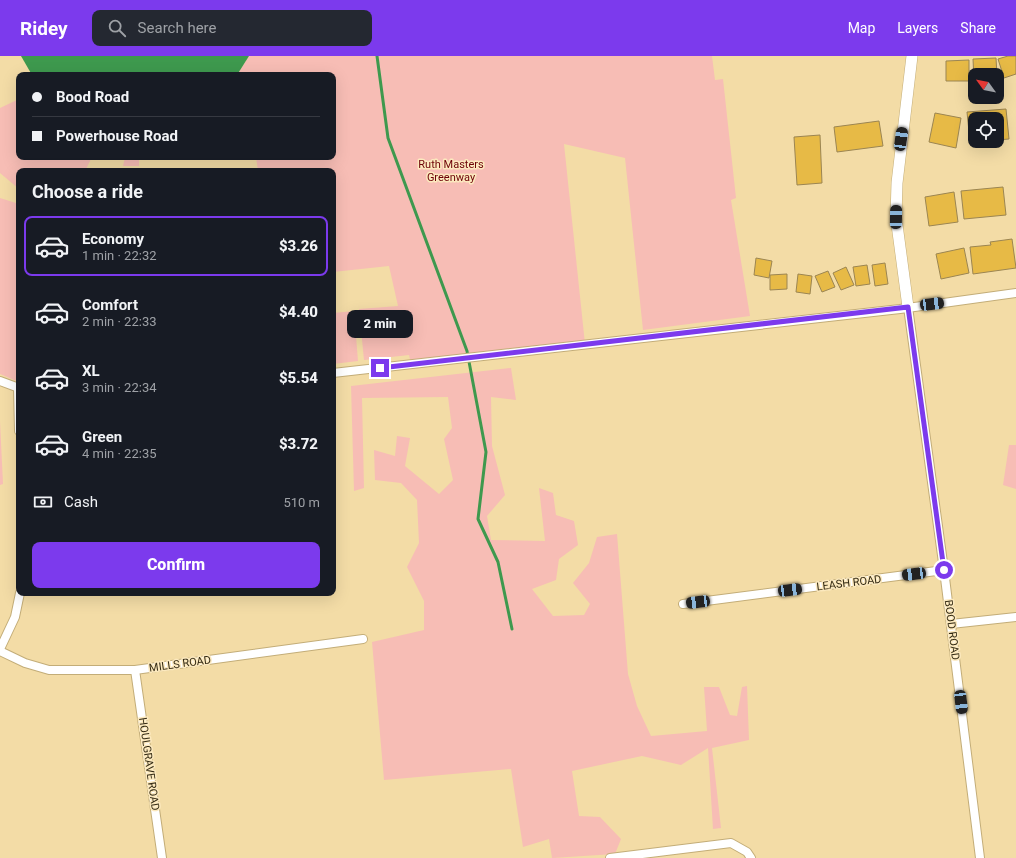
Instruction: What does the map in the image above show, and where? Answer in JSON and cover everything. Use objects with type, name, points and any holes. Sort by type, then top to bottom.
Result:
[{"type":"street","points":[[908,307],[896,217],[897,183],[912,56]]},
{"type":"street","points":[[336,373],[908,307],[1016,293]]},
{"type":"street","name":"BOOD ROAD","points":[[908,307],[944,570],[980,858]]},
{"type":"street","points":[[0,381],[16,387]]},
{"type":"street","name":"LEASH ROAD","points":[[683,604],[944,570]]},
{"type":"street","points":[[0,650],[16,617],[20,596]]},
{"type":"street","points":[[951,624],[1016,616]]},
{"type":"street","name":"MILLS ROAD","points":[[0,650],[25,663],[49,670],[135,670],[362,639]]},
{"type":"street","name":"HOULGRAVE ROAD","points":[[135,670],[162,858]]},
{"type":"street","points":[[610,858],[730,843],[747,852],[751,858]]},
{"type":"green space","name":"Ruth Masters Greenway","points":[[249,56],[712,56],[715,80],[723,79],[736,198],[731,200],[750,316],[643,330],[625,158],[564,144],[585,344],[411,364],[409,355],[364,360],[359,309],[398,306],[389,266],[336,272],[336,168],[258,168],[256,160],[336,160],[336,72],[239,72]]},
{"type":"green space","points":[[16,100],[16,160],[90,160],[86,168],[16,168],[16,186],[0,173],[0,108]]},
{"type":"green space","points":[[124,160],[139,160],[139,166],[123,166]]},
{"type":"green space","points":[[0,198],[16,203],[16,381],[0,374]]},
{"type":"green space","points":[[354,311],[358,361],[336,364],[336,313]]},
{"type":"green space","points":[[511,368],[516,400],[491,397],[492,446],[505,495],[487,516],[491,540],[545,541],[539,488],[553,493],[556,515],[574,521],[578,545],[559,559],[556,580],[532,589],[553,616],[584,615],[590,604],[573,583],[589,563],[597,537],[617,534],[628,674],[637,706],[651,736],[707,731],[704,687],[719,687],[730,715],[737,716],[742,687],[747,686],[749,740],[712,748],[721,828],[713,829],[708,748],[681,765],[642,756],[572,771],[579,816],[600,817],[621,839],[615,854],[552,858],[549,839],[523,847],[511,769],[384,780],[372,642],[424,630],[424,601],[407,567],[419,543],[417,500],[401,483],[375,480],[374,450],[395,456],[397,436],[410,438],[405,466],[439,494],[453,480],[444,439],[452,428],[448,397],[362,398],[364,488],[354,491],[351,386]]},
{"type":"green space","points":[[0,421],[3,484],[0,485]]},
{"type":"green space","points":[[1009,445],[1016,445],[1016,489],[1003,485]]},
{"type":"shaded area","points":[[21,56],[249,56],[239,72],[30,72]]},
{"type":"building","points":[[1008,56],[1016,56],[1016,74],[1004,78],[1004,68],[1001,68],[998,59]]},
{"type":"building","points":[[996,58],[997,68],[973,68],[973,59]]},
{"type":"building","points":[[969,60],[968,81],[946,81],[946,61]]},
{"type":"building","points":[[1006,109],[1009,139],[1004,139],[1004,112],[968,112],[968,122],[967,112]]},
{"type":"building","points":[[935,113],[961,118],[956,148],[929,142]]},
{"type":"building","points":[[879,121],[883,146],[837,152],[834,127]]},
{"type":"building","points":[[820,135],[822,183],[797,185],[794,137]]},
{"type":"building","points":[[1003,187],[1006,215],[964,219],[961,191]]},
{"type":"building","points":[[954,192],[958,222],[929,226],[925,197]]},
{"type":"building","points":[[1012,239],[1016,268],[973,274],[970,247],[991,245],[990,242]]},
{"type":"building","points":[[964,248],[969,273],[941,279],[936,254]]},
{"type":"building","points":[[756,258],[772,261],[769,278],[754,275]]},
{"type":"building","points":[[885,263],[888,284],[875,286],[872,265]]},
{"type":"building","points":[[867,265],[870,284],[856,286],[853,267]]},
{"type":"building","points":[[846,267],[854,285],[841,290],[833,273]]},
{"type":"building","points":[[828,271],[835,287],[822,292],[815,276]]},
{"type":"building","points":[[787,274],[787,289],[770,290],[770,275]]},
{"type":"building","points":[[798,274],[812,276],[810,294],[796,292]]},
{"type":"waterway","points":[[377,56],[388,138],[467,351],[486,452],[478,519],[498,562],[512,629]]},
{"type":"route","points":[[380,368],[629,338],[908,307],[944,570]]}]
